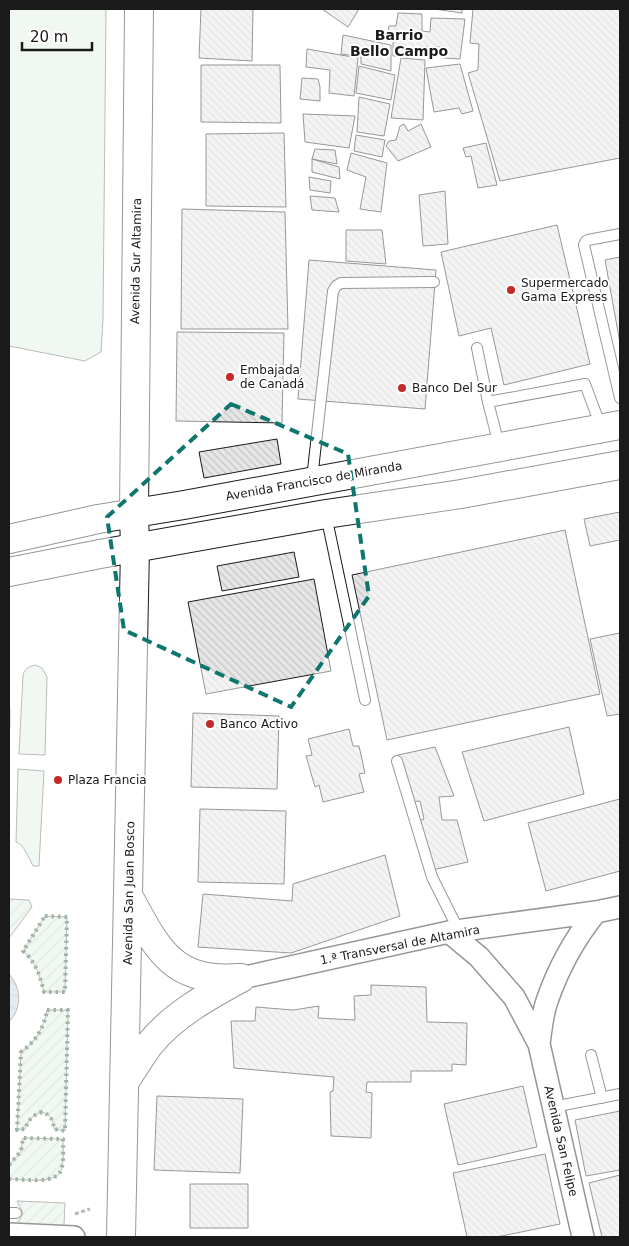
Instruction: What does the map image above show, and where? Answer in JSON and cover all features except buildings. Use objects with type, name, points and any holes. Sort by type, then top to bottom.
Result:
[{"type":"main road","name":"Avenida Sur Altamira","points":[[136,548],[134,513],[139,9]]},
{"type":"main road","name":"Avenida Francisco de Miranda","points":[[9,539],[98,519],[611,427]]},
{"type":"main road","points":[[9,572],[326,514],[461,494],[620,465]]},
{"type":"main road","name":"Avenida San Juan Bosco","points":[[121,1237],[136,548]]},
{"type":"main road","points":[[129,897],[150,937],[161,952],[190,974],[208,979],[241,978]]},
{"type":"main road","points":[[125,1081],[150,1044],[177,1017],[241,978]]},
{"type":"street","name":"1.ª Transversal de Altamira","points":[[241,978],[454,932],[620,907]]},
{"type":"street","name":"Avenida San Felipe","points":[[539,1044],[546,1003],[562,966],[581,930],[596,912]]},
{"type":"street","name":"Avenida San Felipe","points":[[454,932],[514,997],[539,1044],[584,1237]]},
{"type":"street","points":[[9,1234],[74,1237]]},
{"type":"lane","points":[[620,234],[588,240],[584,245],[618,382],[620,398]]},
{"type":"lane","points":[[312,480],[333,291],[336,286],[341,283],[434,282]]},
{"type":"lane","points":[[477,348],[499,446]]},
{"type":"lane","points":[[488,402],[585,384],[611,427]]},
{"type":"lane","points":[[326,514],[365,700]]},
{"type":"lane","points":[[397,761],[432,877],[454,932]]},
{"type":"lane","points":[[591,1055],[602,1098]]},
{"type":"lane","points":[[553,1107],[620,1094]]},
{"type":"path","points":[[75,1214],[90,1209]]},
{"type":"highlighted area","points":[[231,404],[348,454],[369,596],[291,707],[124,630],[107,517]]},
{"type":"green space","points":[[9,9],[106,9],[103,319],[101,352],[85,361],[9,346]]},
{"type":"green space","points":[[35,665],[42,668],[47,677],[45,755],[19,754],[23,675],[26,669]]},
{"type":"green space","points":[[18,769],[44,771],[39,866],[33,866],[24,849],[16,842]]},
{"type":"green space","points":[[9,899],[29,900],[32,907],[9,938]]},
{"type":"green space","points":[[45,916],[67,917],[65,992],[44,992],[34,965],[23,951]]},
{"type":"green space","points":[[47,1010],[68,1010],[65,1131],[54,1129],[51,1118],[42,1112],[31,1119],[25,1129],[17,1130],[21,1052],[38,1034],[44,1023]]},
{"type":"green space","points":[[23,1138],[63,1139],[62,1167],[55,1177],[40,1180],[9,1179],[9,1165],[21,1151]]},
{"type":"green space","points":[[17,1201],[65,1203],[64,1226],[17,1225],[23,1213]]},
{"type":"water","points":[[9,974],[16,986],[19,998],[16,1011],[9,1022]]},
{"type":"hedge","points":[[45,916],[67,917],[65,992],[44,992],[34,965],[23,951],[45,916]]},
{"type":"hedge","points":[[47,1010],[68,1010],[65,1131],[54,1129],[51,1118],[42,1112],[31,1119],[25,1129],[17,1130],[21,1052],[38,1034],[44,1023],[47,1010]]},
{"type":"hedge","points":[[9,1165],[21,1151],[23,1138],[63,1139],[62,1167],[55,1177],[40,1180],[9,1179]]},
{"type":"wall","points":[[9,709],[9,728]]},
{"type":"place","name":"Supermercado Gama Express","points":[[511,290]]},
{"type":"place","name":"Embajada de Canadá","points":[[230,377]]},
{"type":"place","name":"Banco Del Sur","points":[[402,388]]},
{"type":"place","name":"Banco Activo","points":[[210,724]]},
{"type":"place","name":"Plaza Francia","points":[[58,780]]},
{"type":"district","name":"Barrio Bello Campo","points":[[399,43]]}]
